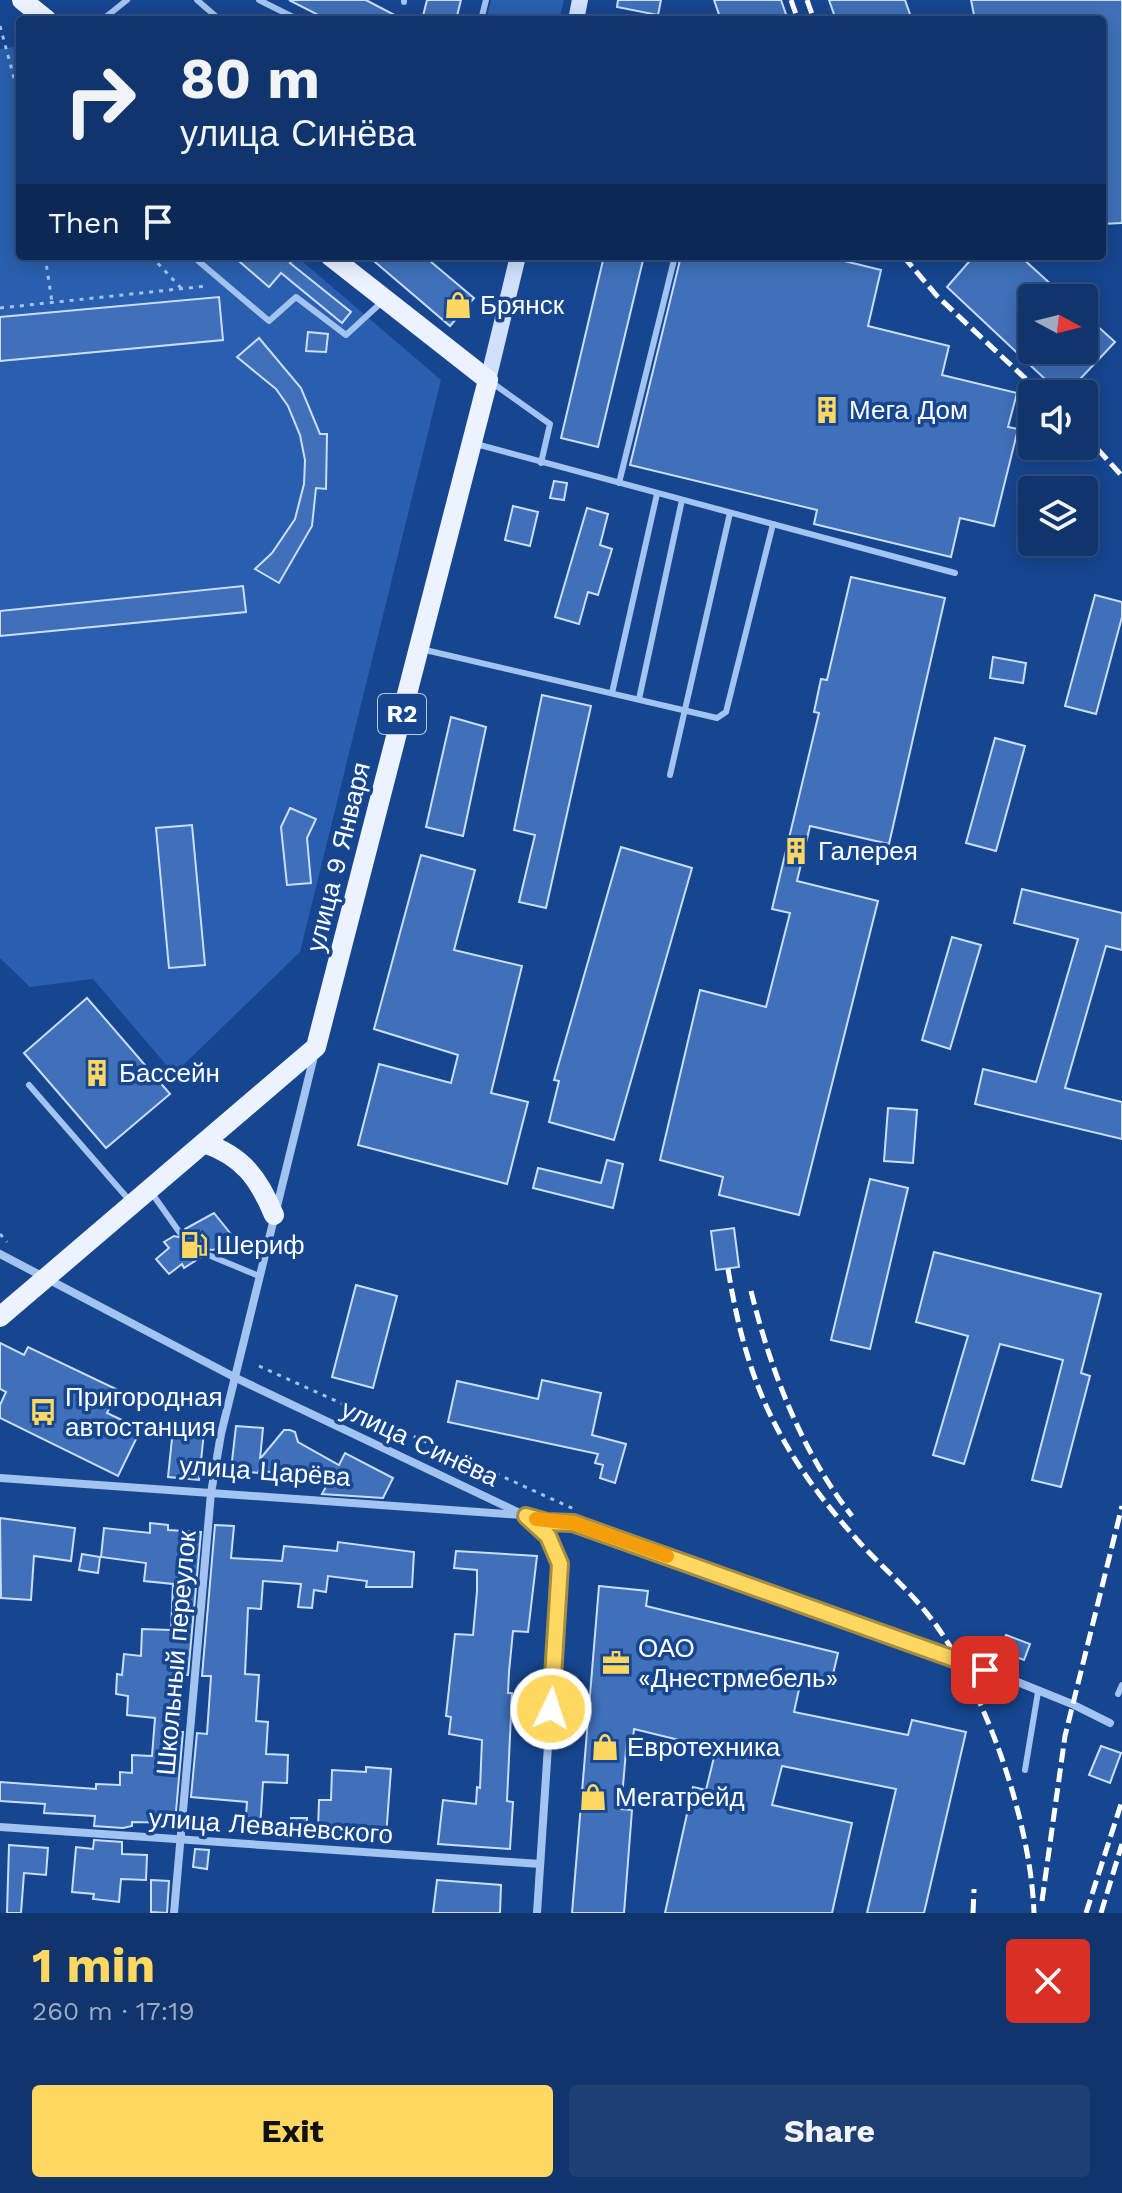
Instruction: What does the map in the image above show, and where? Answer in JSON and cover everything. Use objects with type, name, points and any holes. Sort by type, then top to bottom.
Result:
[{"type":"main road","points":[[22,0],[42,16]]},
{"type":"main road","points":[[335,260],[383,301],[488,380]]},
{"type":"main road","name":"улица 9 Января","points":[[316,1047],[488,380]]},
{"type":"main road","points":[[0,1317],[316,1047]]},
{"type":"main road","points":[[204,1143],[221,1148],[248,1167],[262,1186],[274,1215]]},
{"type":"street","name":"улица 9 Января","points":[[488,380],[517,260]]},
{"type":"street","name":"улица 9 Января","points":[[236,1378],[316,1047]]},
{"type":"street","name":"улица Синёва","points":[[0,1254],[236,1378],[526,1516],[547,1522],[573,1523],[958,1658],[1072,1704],[1110,1723]]},
{"type":"street","name":"Школьный переулок","points":[[174,1913],[211,1493],[221,1434],[236,1378]]},
{"type":"street","name":"улица Царёва","points":[[0,1478],[526,1516]]},
{"type":"street","points":[[526,1516],[548,1536],[560,1564],[537,1913]]},
{"type":"street","name":"улица Леваневского","points":[[0,1827],[540,1864]]},
{"type":"lane","points":[[107,16],[127,0]]},
{"type":"lane","points":[[197,0],[215,16]]},
{"type":"lane","points":[[259,0],[291,16]]},
{"type":"lane","points":[[197,260],[269,321],[296,297],[346,335],[383,301]]},
{"type":"lane","points":[[619,483],[674,260]]},
{"type":"lane","points":[[488,380],[550,424],[541,463]]},
{"type":"lane","points":[[472,443],[955,573]]},
{"type":"lane","points":[[612,693],[657,494]]},
{"type":"lane","points":[[639,699],[682,500]]},
{"type":"lane","points":[[670,775],[730,513]]},
{"type":"lane","points":[[419,648],[717,718],[726,712],[773,524]]},
{"type":"lane","points":[[29,1085],[133,1203]]},
{"type":"lane","points":[[149,1189],[180,1233]]},
{"type":"lane","points":[[206,1254],[259,1276]]},
{"type":"lane","points":[[1118,1694],[1122,1685]]},
{"type":"lane","points":[[1025,1770],[1038,1692]]},
{"type":"path","points":[[0,26],[16,85]]},
{"type":"path","points":[[46,260],[52,302]]},
{"type":"path","points":[[155,260],[181,289]]},
{"type":"path","points":[[0,308],[225,284]]},
{"type":"path","points":[[0,1234],[7,1242]]},
{"type":"path","points":[[259,1366],[586,1515]]},
{"type":"shaded area","points":[[491,0],[564,0],[560,16],[487,16]]},
{"type":"shaded area","points":[[16,47],[16,260],[301,260],[441,380],[300,952],[174,1074],[93,979],[30,987],[0,958],[0,49]]},
{"type":"building","points":[[289,0],[366,0],[396,16],[320,16]]},
{"type":"building","points":[[427,0],[461,0],[457,16],[423,16]]},
{"type":"building","points":[[618,0],[661,0],[658,15],[617,7]]},
{"type":"building","points":[[714,0],[781,0],[787,16],[720,16]]},
{"type":"building","points":[[829,0],[905,0],[911,16],[835,16]]},
{"type":"building","points":[[971,0],[1122,0],[1122,223],[1106,224],[1106,16],[974,16]]},
{"type":"building","points":[[238,260],[292,260],[290,263],[351,312],[342,323],[281,273],[269,287]]},
{"type":"building","points":[[373,260],[429,260],[474,298],[450,326]]},
{"type":"building","points":[[603,260],[643,260],[598,447],[561,438]]},
{"type":"building","name":"Мега Дом","points":[[680,260],[840,260],[881,270],[868,326],[949,346],[942,375],[1017,393],[1008,427],[1018,429],[994,526],[960,518],[951,557],[814,524],[817,510],[630,465]]},
{"type":"building","points":[[971,260],[1024,260],[1051,284],[1018,284],[1018,354],[947,287]]},
{"type":"building","points":[[219,297],[223,340],[0,361],[0,317]]},
{"type":"building","points":[[1098,327],[1115,342],[1098,360]]},
{"type":"building","points":[[308,332],[328,334],[326,352],[306,351]]},
{"type":"building","points":[[259,338],[301,388],[320,434],[327,434],[326,489],[316,488],[312,526],[279,583],[255,569],[272,553],[295,519],[304,484],[305,460],[300,435],[288,406],[276,389],[237,357]]},
{"type":"building","points":[[1029,364],[1094,364],[1079,380],[1046,380]]},
{"type":"building","points":[[554,481],[567,483],[564,500],[550,498]]},
{"type":"building","points":[[513,506],[538,512],[530,546],[505,540]]},
{"type":"building","points":[[587,508],[608,514],[600,545],[612,549],[598,595],[588,592],[579,624],[555,617]]},
{"type":"building","points":[[851,577],[945,598],[889,844],[810,826],[797,881],[878,901],[799,1215],[719,1195],[723,1177],[660,1160],[700,990],[766,1007],[790,913],[772,909],[819,713],[814,712],[821,679],[827,680]]},
{"type":"building","points":[[243,586],[246,612],[0,636],[0,611]]},
{"type":"building","points":[[1095,595],[1122,602],[1122,617],[1096,714],[1065,706]]},
{"type":"building","points":[[993,657],[1026,663],[1023,683],[990,678]]},
{"type":"building","points":[[542,695],[591,706],[546,908],[519,902],[535,835],[514,830]]},
{"type":"building","points":[[451,717],[486,727],[463,836],[426,827]]},
{"type":"building","points":[[995,738],[1025,746],[996,851],[966,843]]},
{"type":"building","points":[[290,808],[316,819],[307,838],[311,883],[287,885],[281,827]]},
{"type":"building","points":[[192,825],[205,965],[169,968],[156,828]]},
{"type":"building","points":[[621,847],[692,868],[614,1140],[549,1122],[559,1081],[554,1080]]},
{"type":"building","points":[[421,855],[475,870],[454,950],[522,966],[491,1093],[528,1102],[507,1184],[358,1145],[379,1064],[451,1083],[458,1055],[374,1029]]},
{"type":"building","points":[[1022,889],[1122,913],[1122,950],[1106,946],[1065,1088],[1122,1102],[1122,1139],[975,1104],[983,1069],[1036,1082],[1078,939],[1014,923]]},
{"type":"building","points":[[952,937],[981,945],[950,1049],[922,1040]]},
{"type":"building","name":"Бассейн","points":[[87,998],[170,1094],[106,1148],[24,1053]]},
{"type":"building","points":[[888,1108],[917,1110],[913,1163],[884,1161]]},
{"type":"building","points":[[607,1160],[623,1164],[613,1208],[533,1188],[538,1168],[601,1183]]},
{"type":"building","points":[[870,1179],[908,1188],[870,1349],[831,1340]]},
{"type":"building","name":"Шериф","points":[[214,1213],[234,1238],[213,1250],[203,1249],[201,1257],[184,1268],[182,1264],[169,1274],[156,1259],[169,1248],[164,1242],[174,1236],[183,1238],[185,1229]]},
{"type":"building","points":[[734,1228],[739,1267],[716,1270],[711,1231]]},
{"type":"building","points":[[934,1252],[1101,1294],[1081,1373],[1090,1376],[1061,1487],[1032,1480],[1063,1360],[1000,1344],[964,1464],[933,1455],[968,1336],[916,1322]]},
{"type":"building","points":[[356,1285],[397,1296],[373,1388],[332,1377]]},
{"type":"building","points":[[0,1343],[24,1355],[28,1347],[118,1390],[107,1413],[141,1429],[118,1476],[0,1418],[0,1405],[6,1392],[0,1389]]},
{"type":"building","points":[[542,1380],[601,1393],[592,1435],[626,1444],[615,1483],[600,1478],[603,1465],[595,1463],[598,1454],[448,1422],[457,1381],[538,1399]]},
{"type":"building","points":[[236,1426],[263,1428],[260,1459],[284,1430],[290,1430],[295,1432],[298,1442],[339,1465],[345,1453],[393,1478],[383,1498],[322,1494],[328,1483],[259,1470],[258,1473],[231,1470]]},
{"type":"building","points":[[173,1429],[204,1432],[199,1480],[168,1477]]},
{"type":"building","points":[[0,1518],[75,1528],[71,1561],[34,1556],[31,1600],[1,1598]]},
{"type":"building","points":[[150,1523],[168,1525],[168,1530],[201,1532],[188,1675],[183,1675],[178,1732],[183,1732],[175,1823],[132,1822],[132,1826],[123,1828],[94,1826],[95,1816],[44,1813],[45,1804],[0,1801],[0,1782],[96,1789],[96,1784],[120,1785],[120,1772],[132,1773],[132,1755],[152,1756],[155,1718],[127,1715],[128,1696],[116,1694],[117,1674],[122,1675],[124,1654],[141,1656],[142,1629],[171,1630],[173,1584],[144,1581],[146,1563],[101,1557],[104,1528],[150,1533]]},
{"type":"building","points":[[215,1525],[234,1526],[231,1558],[282,1561],[284,1546],[337,1551],[338,1542],[414,1552],[412,1587],[366,1587],[367,1581],[328,1576],[326,1592],[314,1590],[312,1608],[298,1607],[301,1584],[263,1581],[261,1609],[248,1608],[245,1674],[259,1675],[256,1721],[268,1722],[266,1754],[288,1755],[287,1783],[263,1782],[260,1829],[245,1828],[247,1802],[191,1797],[197,1733],[207,1734],[211,1676],[202,1676]]},
{"type":"building","points":[[456,1551],[537,1556],[528,1632],[513,1631],[509,1672],[508,1693],[512,1693],[507,1801],[513,1802],[510,1849],[438,1844],[443,1800],[476,1804],[477,1787],[480,1788],[482,1740],[449,1734],[451,1717],[446,1716],[455,1634],[473,1635],[477,1591],[477,1570],[454,1568]]},
{"type":"building","points":[[82,1554],[100,1557],[98,1573],[79,1570]]},
{"type":"building","points":[[599,1586],[648,1591],[646,1606],[838,1653],[830,1687],[801,1680],[794,1712],[908,1735],[912,1720],[966,1732],[924,1913],[867,1913],[896,1789],[782,1766],[772,1805],[852,1823],[832,1913],[665,1913],[693,1787],[706,1790],[716,1749],[634,1729],[633,1739],[627,1739],[621,1809],[632,1810],[624,1913],[572,1913]]},
{"type":"building","points":[[1006,1635],[1030,1644],[1024,1660],[1000,1651]]},
{"type":"building","points":[[1101,1746],[1121,1753],[1110,1783],[1089,1775]]},
{"type":"building","points":[[366,1767],[391,1769],[386,1837],[318,1831],[319,1800],[331,1800],[332,1770],[366,1772]]},
{"type":"building","points":[[291,1818],[307,1818],[307,1832],[291,1832]]},
{"type":"building","points":[[94,1840],[122,1842],[122,1854],[147,1855],[146,1880],[121,1879],[119,1902],[93,1899],[94,1894],[72,1892],[76,1847],[93,1849]]},
{"type":"building","points":[[9,1845],[48,1848],[46,1875],[24,1873],[21,1913],[7,1913]]},
{"type":"building","points":[[195,1849],[209,1850],[207,1869],[193,1867]]},
{"type":"building","points":[[151,1880],[169,1881],[167,1913],[151,1912]]},
{"type":"building","points":[[437,1880],[501,1885],[500,1913],[433,1913]]},
{"type":"railway","points":[[791,0],[797,16]]},
{"type":"railway","points":[[807,0],[813,16]]},
{"type":"railway","points":[[906,260],[937,296],[1027,380]]},
{"type":"railway","points":[[1098,449],[1122,476]]},
{"type":"railway","points":[[728,1269],[745,1349],[757,1384],[788,1448],[832,1510],[929,1616],[957,1657],[974,1691],[1004,1764],[1016,1803],[1025,1841],[1034,1913]]},
{"type":"railway","points":[[751,1291],[768,1351],[790,1409],[818,1465],[852,1516]]},
{"type":"railway","points":[[1042,1901],[1065,1736],[1122,1506]]},
{"type":"railway","points":[[1086,1913],[1122,1801]]},
{"type":"railway","points":[[1101,1913],[1122,1844]]},
{"type":"railway","points":[[973,1913],[974,1889]]},
{"type":"slow traffic","points":[[536,1519],[573,1523],[667,1556]]},
{"type":"place","name":"Брянск","points":[[458,305]]},
{"type":"place","name":"Мега Дом","points":[[827,410]]},
{"type":"place","name":"Галерея","points":[[796,851]]},
{"type":"place","name":"Бассейн","points":[[97,1073]]},
{"type":"place","name":"Шериф","points":[[194,1245]]},
{"type":"place","name":"Пригородная автостанция","points":[[43,1412]]},
{"type":"place","name":"ОАО «Днестрмебель»","points":[[616,1663]]},
{"type":"place","name":"Евротехника","points":[[605,1747]]},
{"type":"place","name":"Мегатрейд","points":[[593,1797]]},
{"type":"route","points":[[551,1709],[560,1564],[548,1536],[526,1516],[547,1522],[573,1523],[985,1670]]}]
